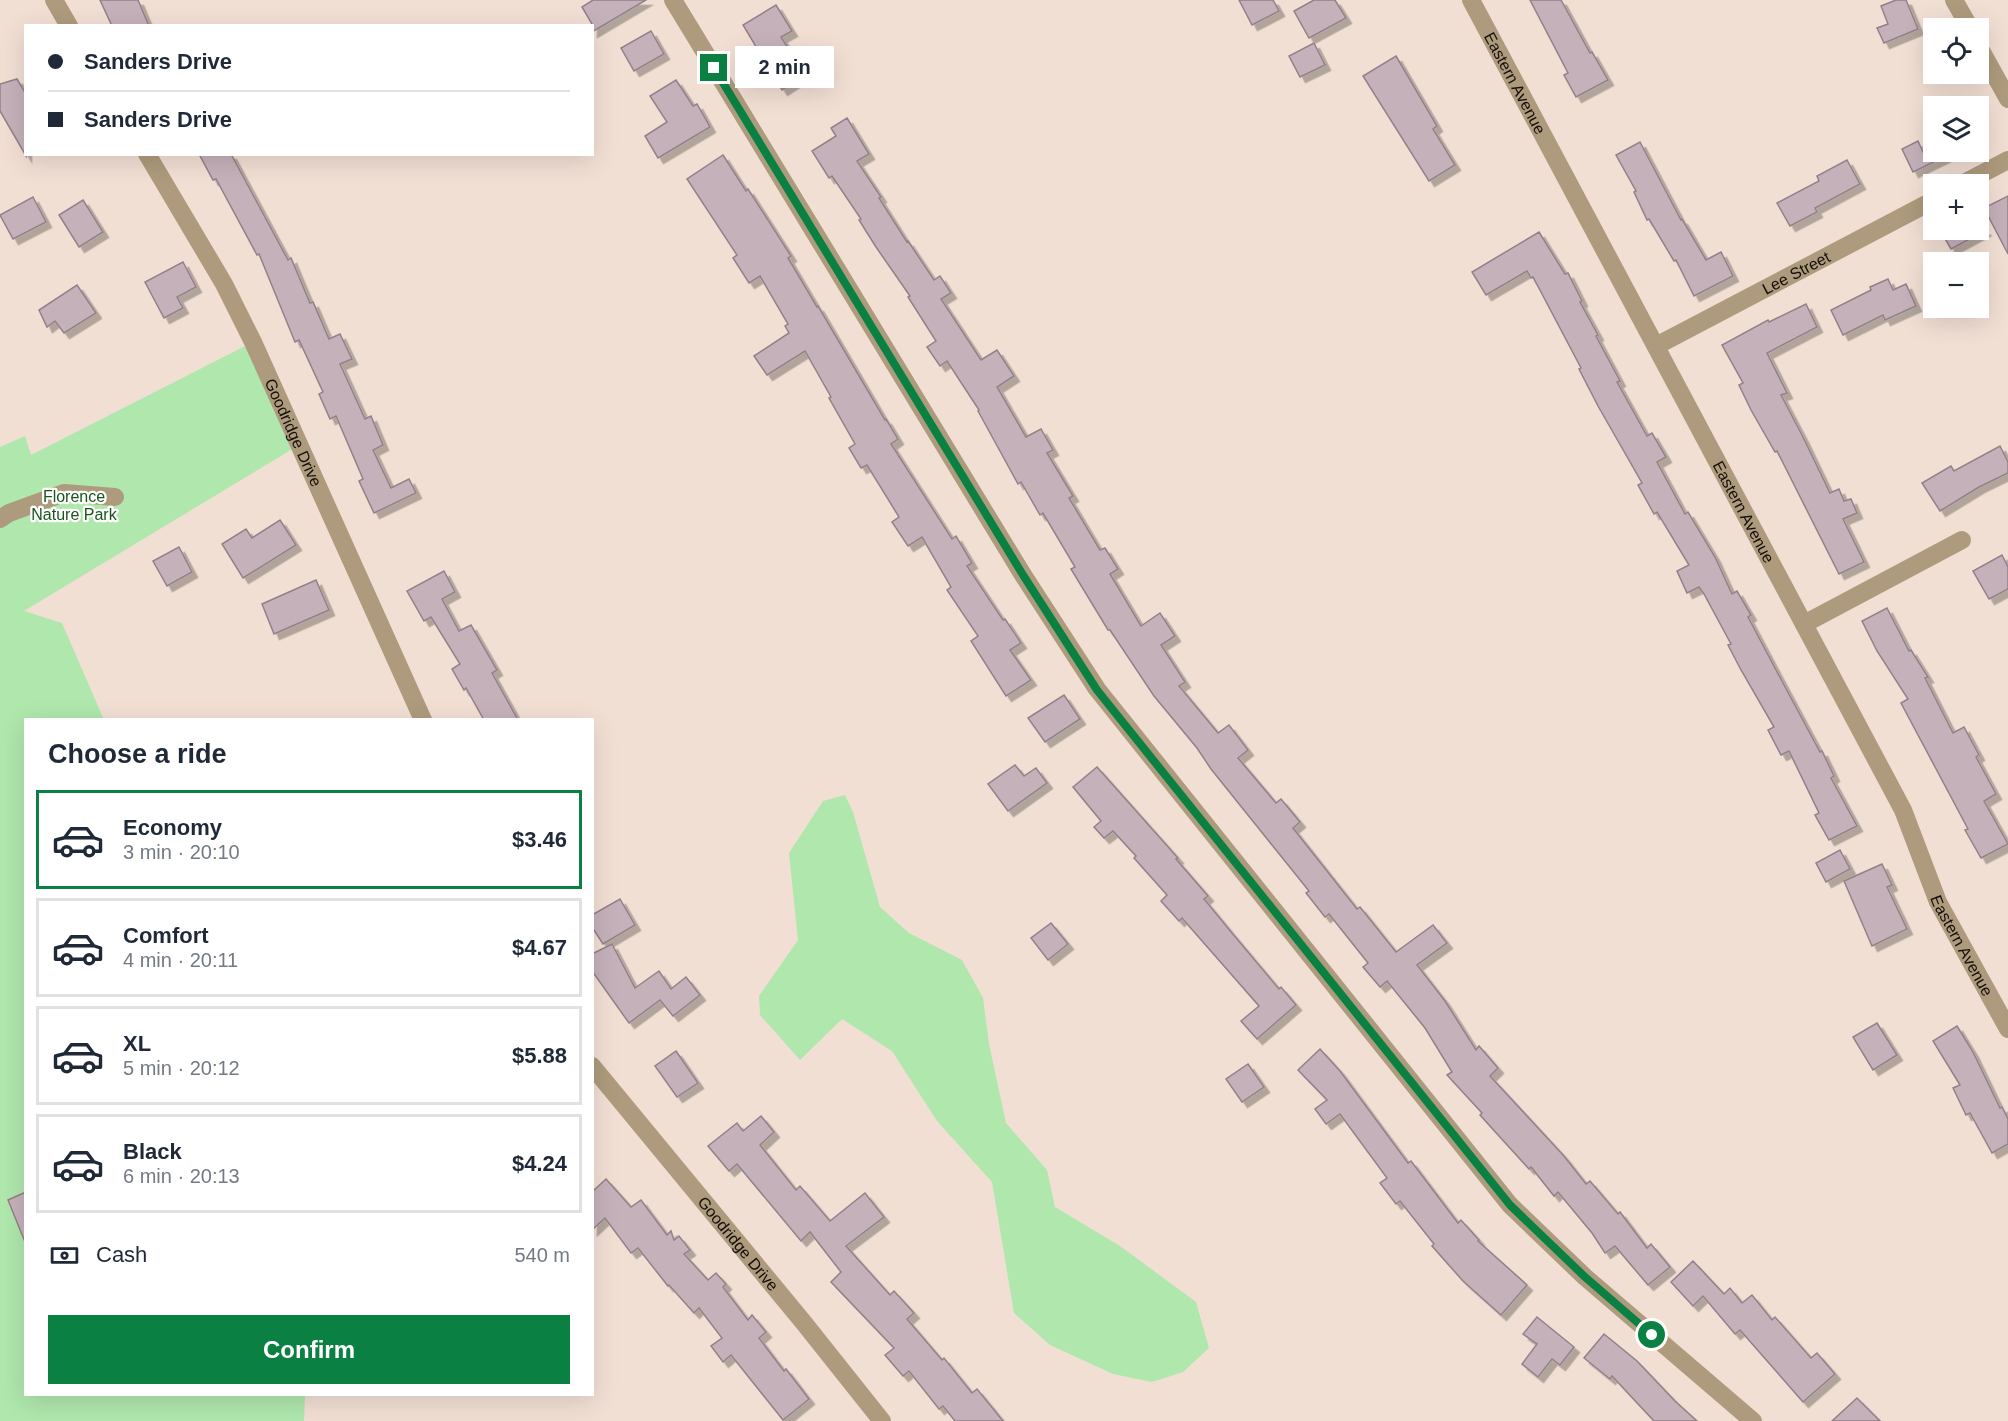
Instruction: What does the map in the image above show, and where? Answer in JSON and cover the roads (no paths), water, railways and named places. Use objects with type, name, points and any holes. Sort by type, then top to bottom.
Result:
[{"type":"street","points":[[54,0],[68,24]]},
{"type":"street","points":[[673,0],[1023,575],[1097,690],[1510,1205],[1585,1277],[1753,1421]]},
{"type":"street","name":"Eastern Avenue","points":[[1471,0],[1903,810],[1938,902],[2008,1029]]},
{"type":"street","points":[[1954,0],[1964,18]]},
{"type":"street","points":[[1989,65],[2008,99]]},
{"type":"street","name":"Goodridge Drive","points":[[148,156],[224,284],[253,342],[422,718]]},
{"type":"street","points":[[1981,174],[2008,160]]},
{"type":"street","name":"Lee Street","points":[[1656,346],[1923,206]]},
{"type":"street","points":[[0,519],[9,513],[64,493],[115,497]]},
{"type":"street","points":[[1804,624],[1962,540]]},
{"type":"street","name":"Goodridge Drive","points":[[594,1068],[882,1421]]},
{"type":"park label","name":"Florence Nature Park","points":[[74,505]]}]
